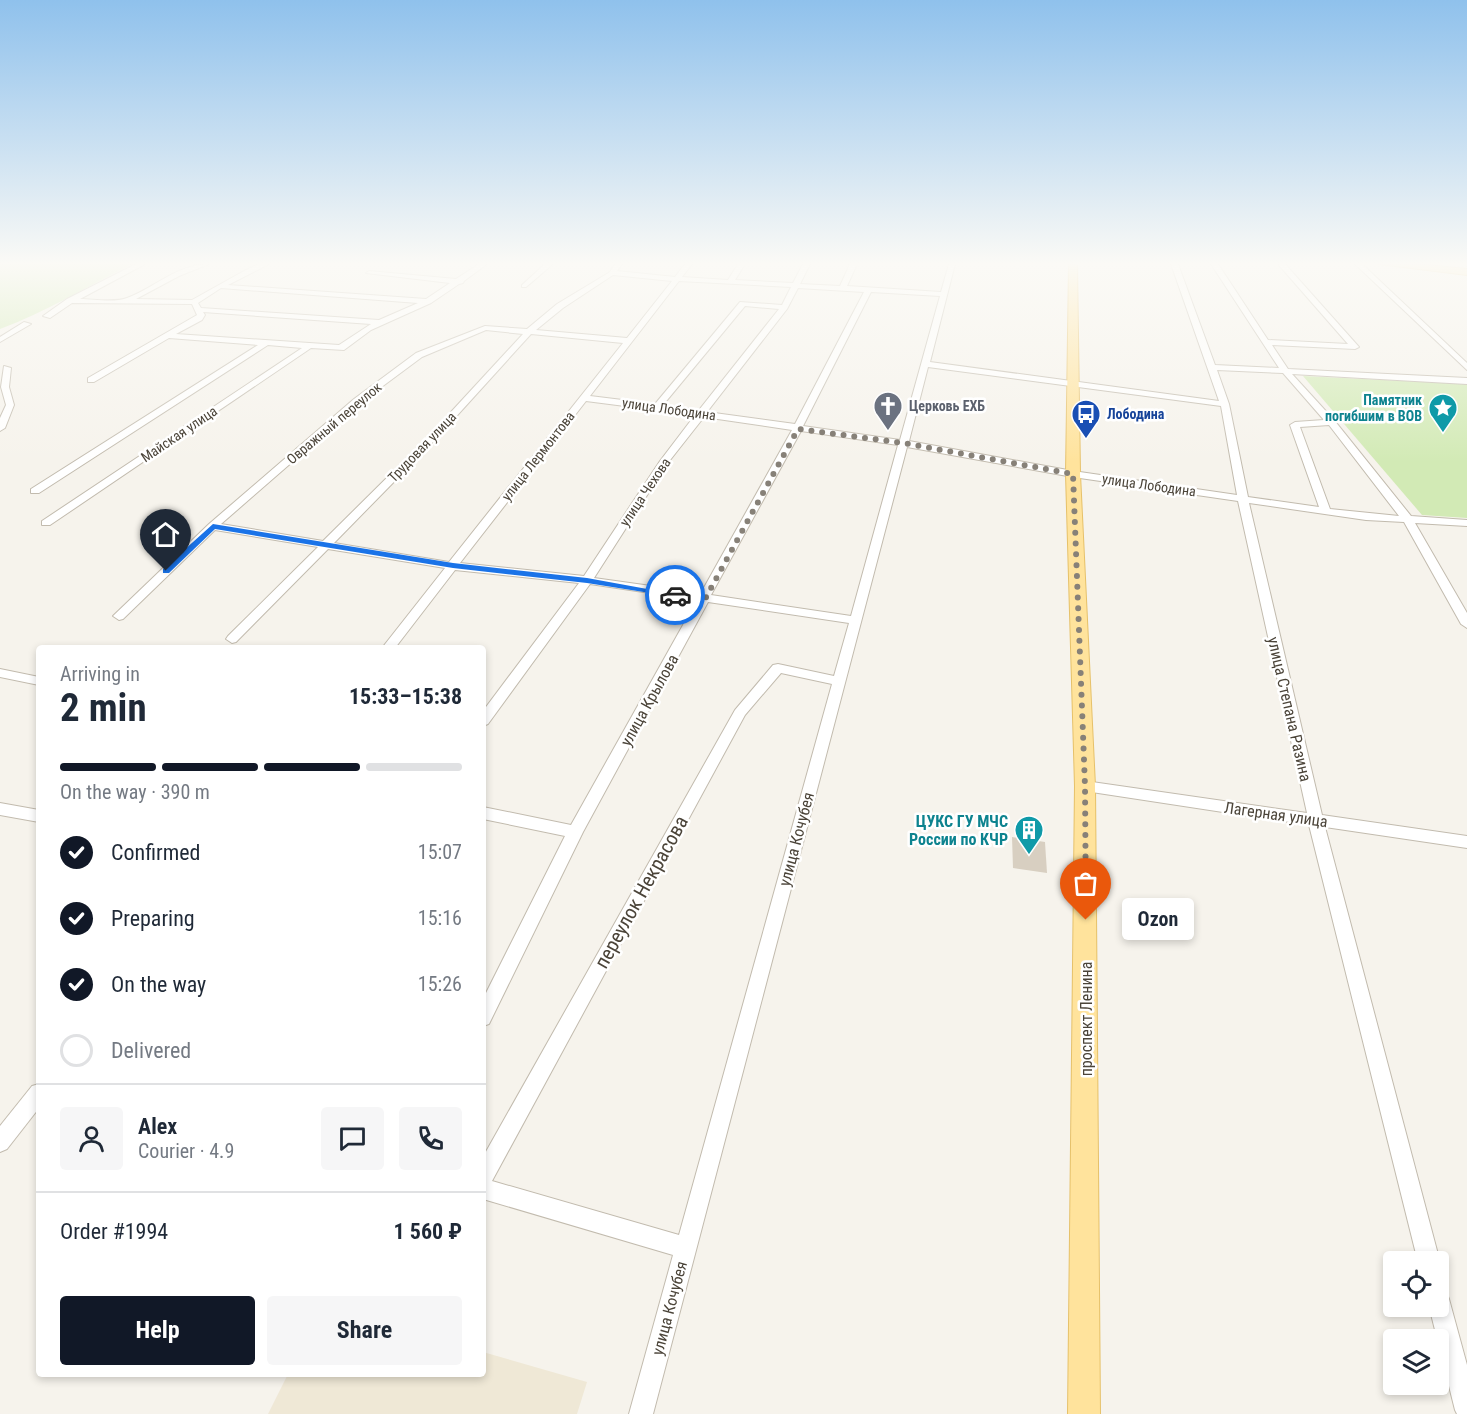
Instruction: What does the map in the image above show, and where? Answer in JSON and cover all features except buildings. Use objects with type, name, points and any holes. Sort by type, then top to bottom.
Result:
[{"type":"main road","name":"проспект Ленина","points":[[1074,330],[1073,474],[1085,786],[1084,1414]]},
{"type":"street","points":[[0,338],[15,330]]},
{"type":"street","points":[[92,380],[178,330]]},
{"type":"street","points":[[168,336],[340,348],[368,330]]},
{"type":"street","name":"Овражный переулок","points":[[119,616],[213,526],[357,401],[419,355],[480,330]]},
{"type":"street","name":"Овражный переулок","points":[[507,330],[629,341]]},
{"type":"street","name":"Трудовая улица","points":[[232,639],[430,440],[531,330]]},
{"type":"street","name":"улица Лермонтова","points":[[390,645],[582,398],[638,330]]},
{"type":"street","points":[[657,407],[721,330]]},
{"type":"street","name":"улица Чехова","points":[[486,717],[587,580],[663,463],[767,330]]},
{"type":"street","name":"улица Крылова","points":[[486,1012],[574,832],[798,429],[848,330]]},
{"type":"street","name":"улица Кочубея","points":[[641,1414],[934,330]]},
{"type":"street","name":"улица Степана Разина","points":[[1199,330],[1225,404],[1243,499],[1315,820],[1426,1251]]},
{"type":"street","points":[[1258,330],[1286,372],[1331,422],[1407,519],[1467,624]]},
{"type":"street","points":[[1266,342],[1355,347],[1340,330]]},
{"type":"street","points":[[1427,330],[1467,368]]},
{"type":"street","points":[[35,491],[268,342]]},
{"type":"street","name":"Майская улица","points":[[46,523],[311,345]]},
{"type":"street","points":[[924,364],[1074,386],[1225,404]]},
{"type":"street","points":[[1213,367],[1467,381]]},
{"type":"street","points":[[0,428],[10,405],[5,387],[7,368]]},
{"type":"street","name":"улица Лободина","points":[[582,398],[903,443],[1073,474],[1366,517],[1467,523]]},
{"type":"street","points":[[1326,511],[1295,425],[1331,422]]},
{"type":"street","points":[[213,526],[453,566],[587,580],[855,620]]},
{"type":"street","name":"переулок Некрасова","points":[[486,1172],[740,713],[778,668],[839,681]]},
{"type":"street","points":[[0,673],[36,680]]},
{"type":"street","name":"Лагерная улица","points":[[1085,786],[1467,843]]},
{"type":"street","points":[[0,809],[36,815]]},
{"type":"street","points":[[486,814],[574,832]]},
{"type":"street","points":[[0,1142],[36,1097]]},
{"type":"street","points":[[486,1190],[685,1248]]},
{"type":"street","points":[[1443,1317],[1467,1410]]},
{"type":"shaded area","points":[[486,1353],[587,1382],[577,1414],[268,1414],[286,1377],[486,1377]]},
{"type":"green space","points":[[1303,376],[1467,384],[1467,518],[1422,515]]},
{"type":"way so far","points":[[675,595],[705,599],[798,429],[903,443],[1073,474],[1085,786],[1086,920]]},
{"type":"place","name":"Церковь ЕХБ","points":[[888,432]]},
{"type":"place","name":"Памятник погибшим в ВОВ","points":[[1443,434]]},
{"type":"place","name":"Лободина","points":[[1086,440]]},
{"type":"place","name":"ЦУКС ГУ МЧС России по КЧР","points":[[1029,856]]},
{"type":"place","name":"Ozon","points":[[1086,920]]},
{"type":"route","points":[[166,571],[213,526],[453,566],[587,580],[675,595]]}]
